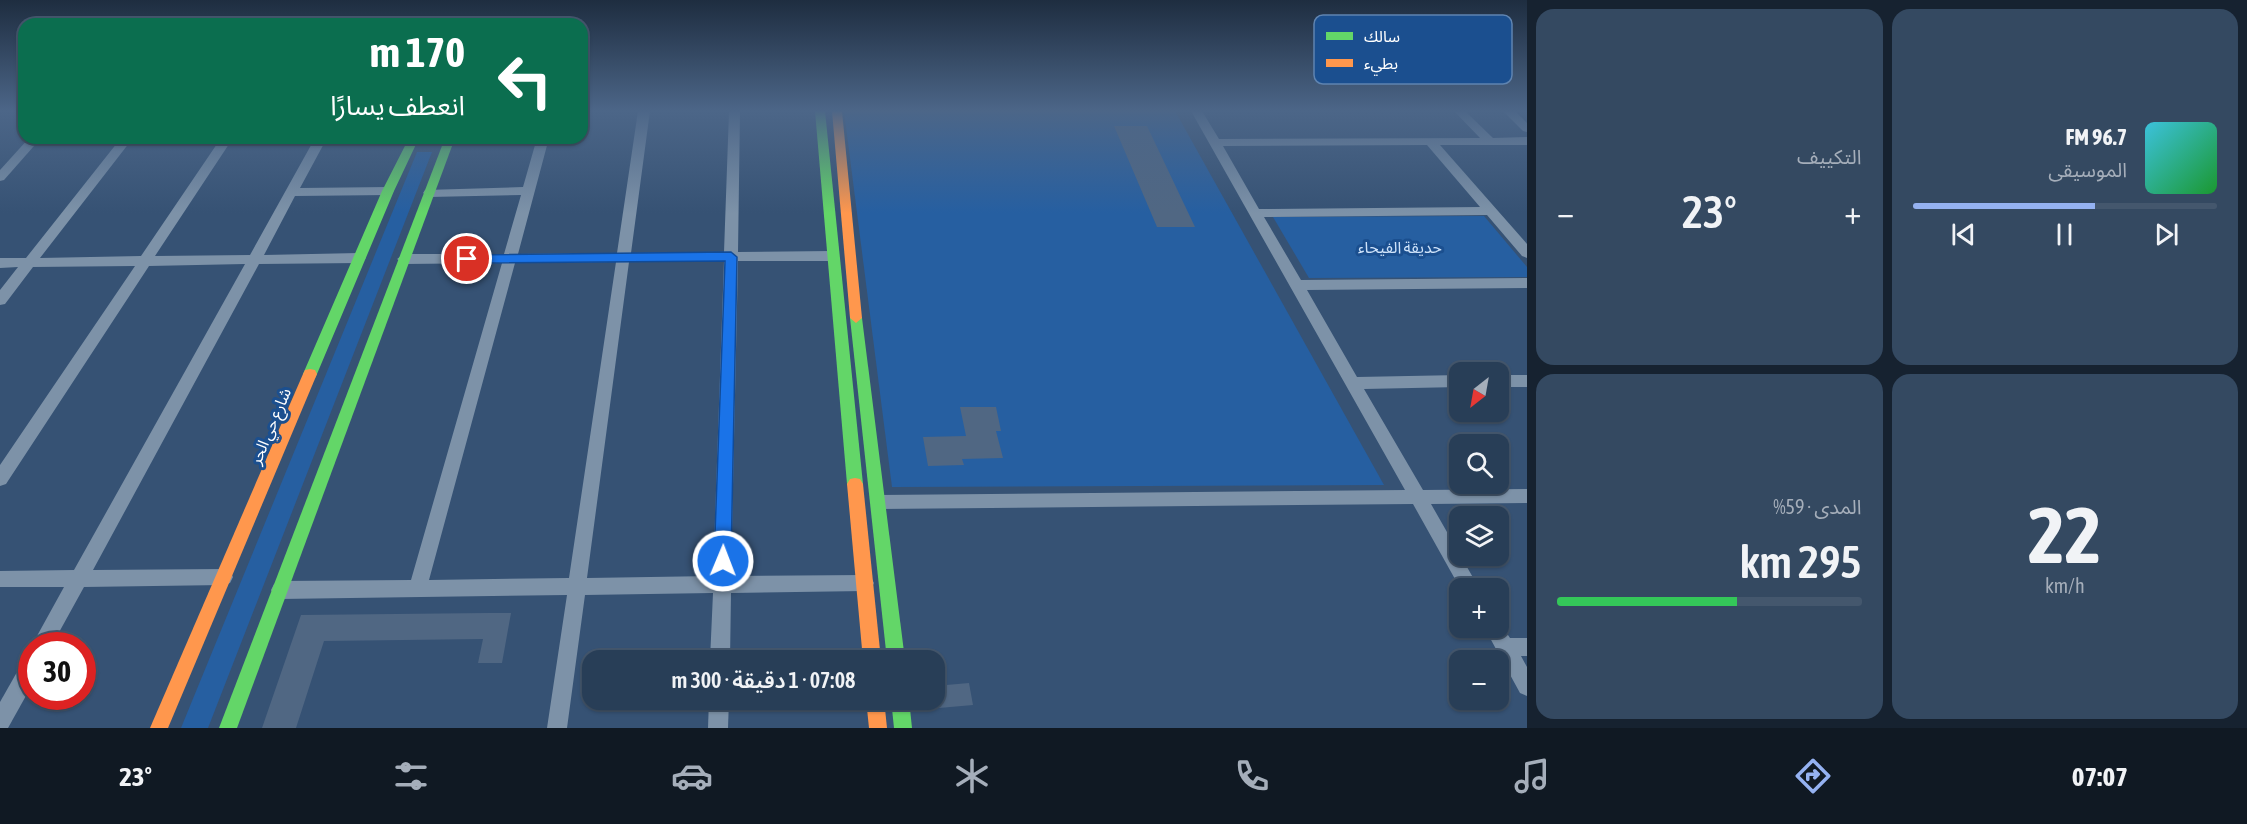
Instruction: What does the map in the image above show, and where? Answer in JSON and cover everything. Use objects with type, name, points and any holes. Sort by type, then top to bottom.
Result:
[{"type":"street","points":[[0,177],[29,145]]},
{"type":"street","points":[[0,300],[121,145]]},
{"type":"street","points":[[0,479],[222,145]]},
{"type":"street","points":[[49,632],[317,145]]},
{"type":"street","name":"شارع حي الحر","points":[[159,728],[359,258],[411,145]]},
{"type":"street","points":[[228,728],[447,145]]},
{"type":"street","points":[[418,588],[541,145]]},
{"type":"street","points":[[557,728],[579,586],[639,145]]},
{"type":"street","points":[[720,650],[734,145]]},
{"type":"street","points":[[823,145],[871,650]]},
{"type":"street","points":[[840,145],[849,256],[895,650]]},
{"type":"street","points":[[1216,145],[1464,578]]},
{"type":"street","points":[[1434,145],[1527,253]]},
{"type":"street","points":[[407,152],[428,147],[444,153]]},
{"type":"street","points":[[291,192],[388,191]]},
{"type":"street","points":[[429,193],[528,191]]},
{"type":"street","points":[[1255,213],[1491,211]]},
{"type":"street","points":[[404,259],[832,256]]},
{"type":"street","points":[[0,263],[359,258]]},
{"type":"street","points":[[1296,285],[1527,283]]},
{"type":"street","points":[[1352,383],[1449,381]]},
{"type":"street","points":[[1509,381],[1527,381]]},
{"type":"street","points":[[845,385],[865,385]]},
{"type":"street","points":[[879,502],[1527,496]]},
{"type":"street","points":[[0,579],[224,577]]},
{"type":"street","points":[[280,590],[865,583]]},
{"type":"street","points":[[1499,638],[1527,686]]},
{"type":"street","points":[[1504,647],[1527,646]]},
{"type":"street","points":[[0,722],[18,690]]},
{"type":"street","points":[[718,728],[719,710]]},
{"type":"street","points":[[876,710],[878,728]]},
{"type":"street","points":[[901,710],[903,728]]},
{"type":"green space","points":[[848,145],[1194,145],[1384,485],[892,487]]},
{"type":"green space","points":[[417,152],[432,152],[208,728],[181,728]]},
{"type":"green space","name":"حديقة الفيحاء","points":[[1484,216],[1527,267],[1527,277],[1309,278],[1273,217]]},
{"type":"building","points":[[1122,145],[1156,145],[1195,227],[1157,227]]},
{"type":"building","points":[[960,407],[996,407],[1001,431],[996,431],[1003,458],[962,459],[964,465],[928,466],[923,437],[966,436]]},
{"type":"building","points":[[511,613],[502,663],[478,663],[483,639],[324,641],[296,728],[262,728],[301,615]]},
{"type":"building","points":[[969,683],[973,705],[945,707],[945,685]]},
{"type":"traffic: fast","points":[[310,374],[388,191],[411,145]]},
{"type":"traffic: fast","points":[[228,728],[447,145]]},
{"type":"traffic: fast","points":[[823,145],[855,484]]},
{"type":"traffic: fast","points":[[856,318],[895,650]]},
{"type":"traffic: fast","points":[[901,710],[903,728]]},
{"type":"traffic: slow","points":[[840,145],[856,318]]},
{"type":"traffic: slow","points":[[159,728],[310,374]]},
{"type":"traffic: slow","points":[[855,484],[871,650]]},
{"type":"traffic: slow","points":[[876,710],[878,728]]},
{"type":"route","points":[[467,259],[731,257],[723,561]]}]
